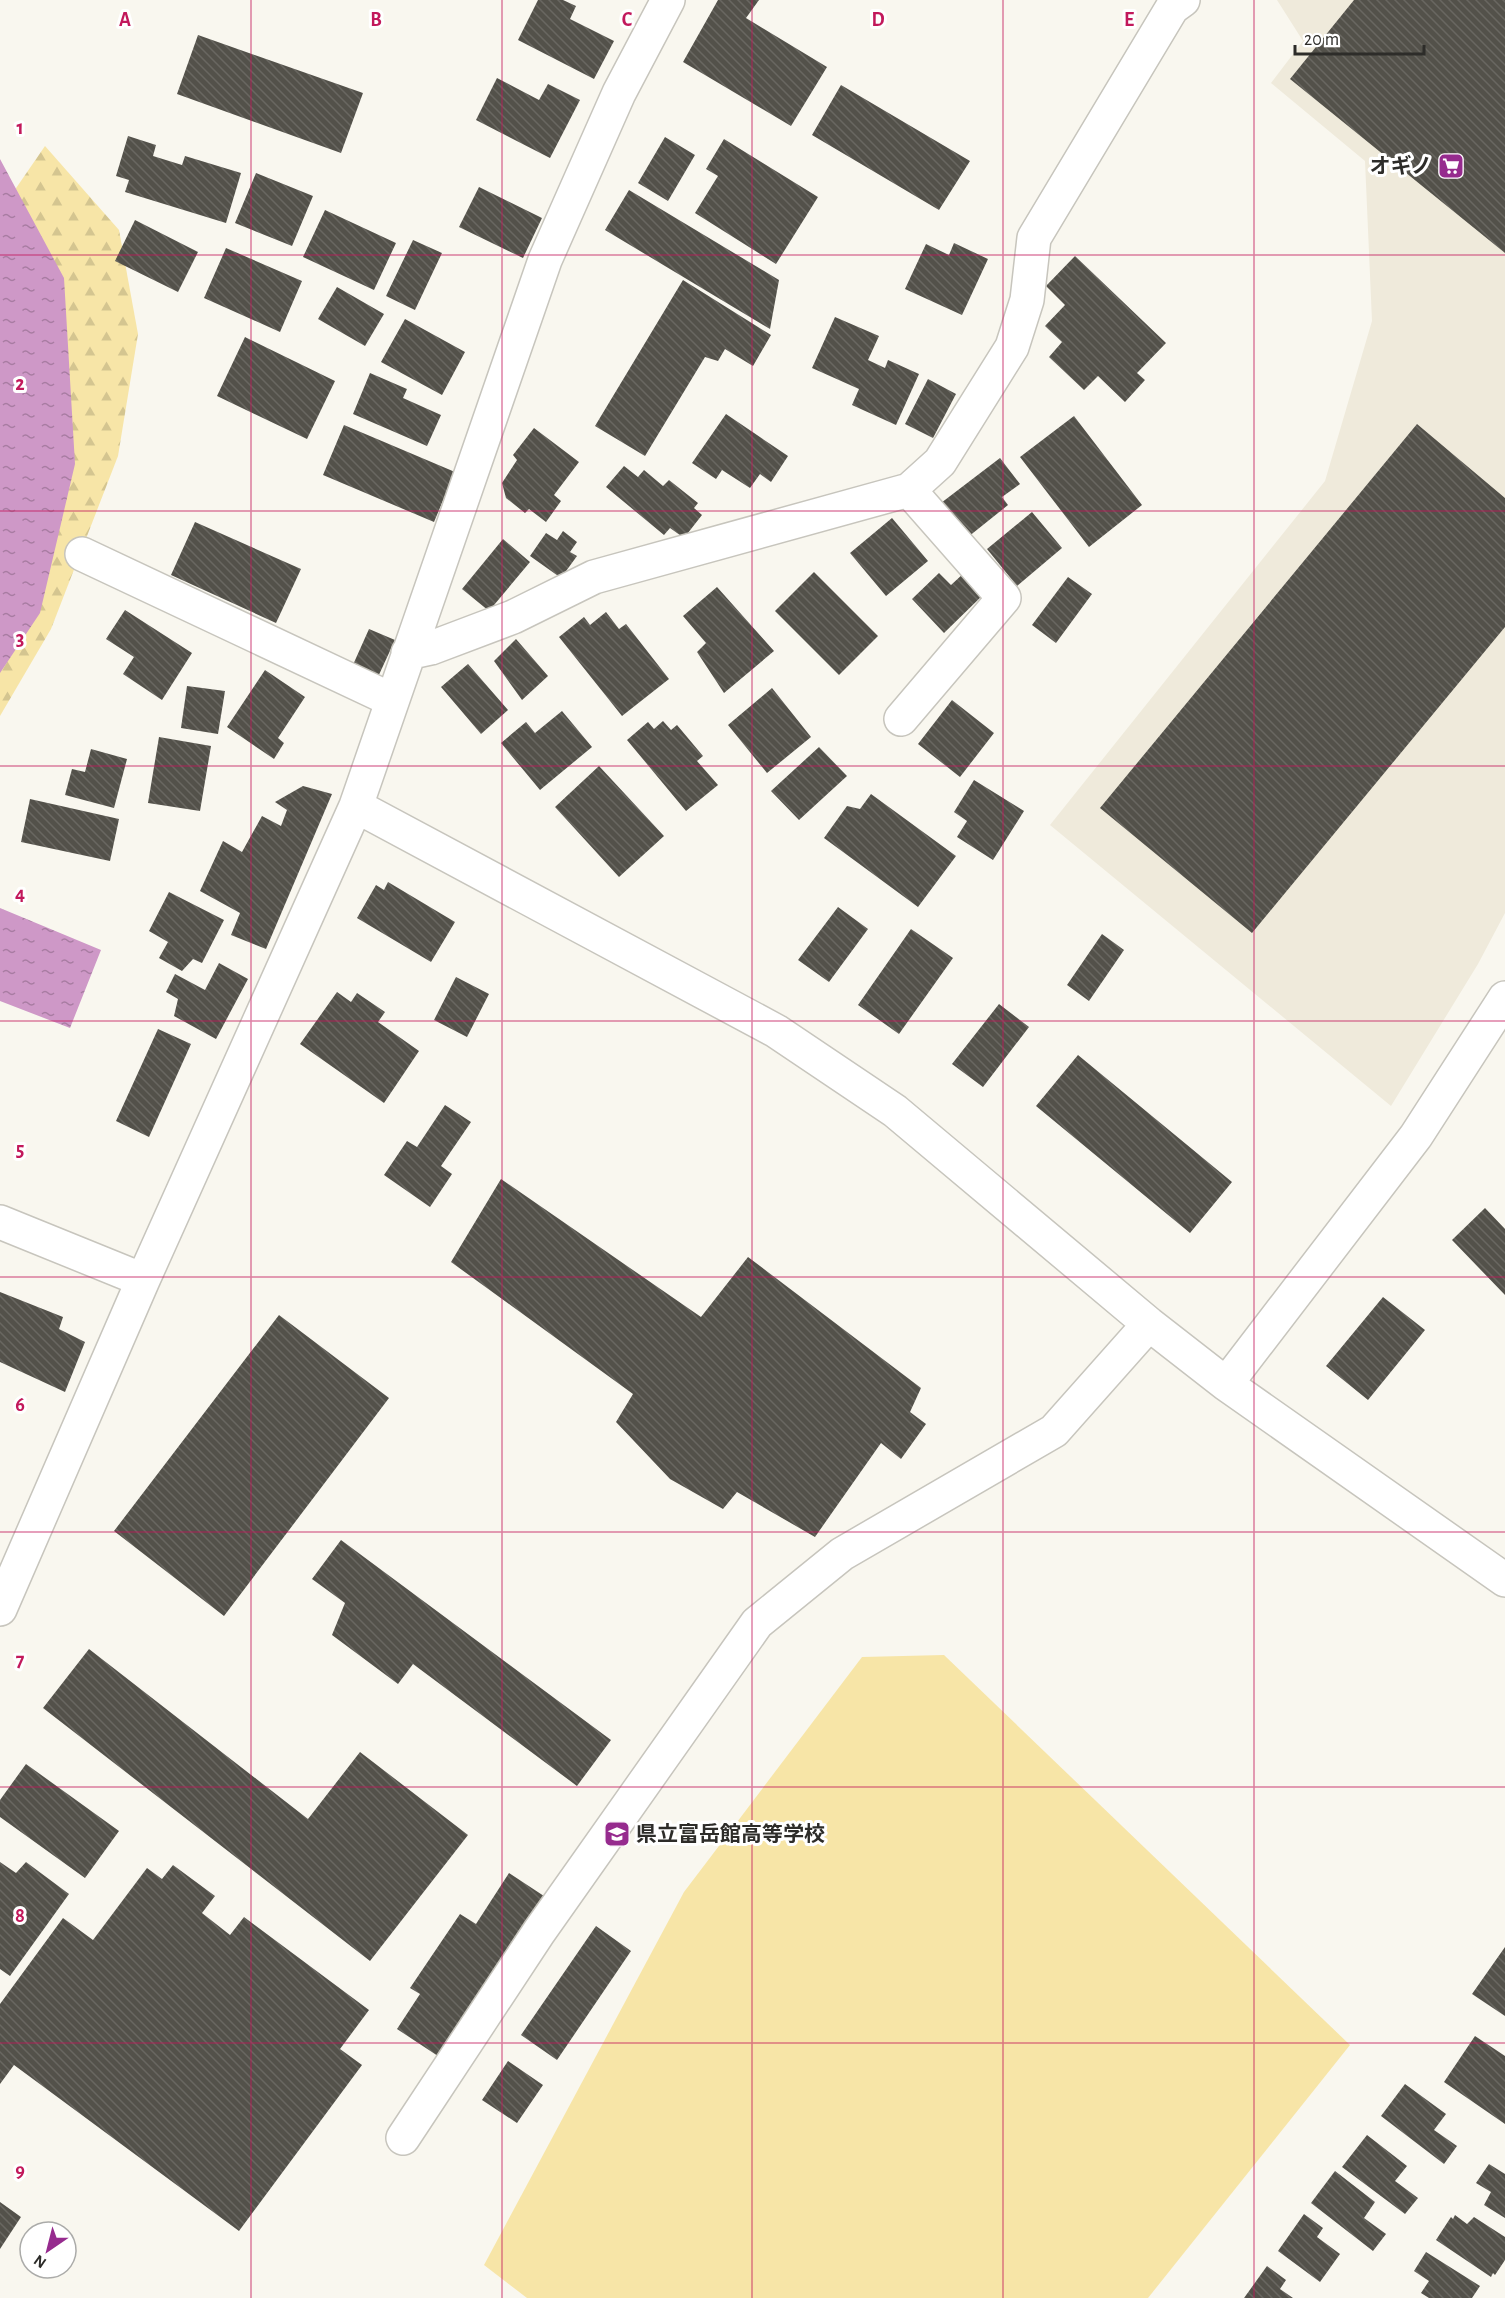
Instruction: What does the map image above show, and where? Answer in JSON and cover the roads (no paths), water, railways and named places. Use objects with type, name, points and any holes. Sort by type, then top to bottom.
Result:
[{"type":"street","points":[[0,1609],[143,1280],[356,806],[545,260],[619,93],[668,0]]},
{"type":"street","points":[[408,653],[431,648],[513,617],[594,577],[909,490],[940,462],[1012,347],[1027,300],[1034,238],[1172,8],[1183,0]]},
{"type":"street","points":[[901,719],[1004,598],[909,490]]},
{"type":"street","points":[[82,554],[392,700]]},
{"type":"street","points":[[356,806],[776,1032],[895,1111],[1149,1324],[1226,1384],[1505,1580]]},
{"type":"street","points":[[1226,1384],[1416,1136],[1505,998]]},
{"type":"street","points":[[0,1222],[143,1280]]},
{"type":"street","points":[[403,2138],[539,1932],[757,1623],[842,1554],[1054,1431],[1149,1324]]},
{"type":"water","points":[[0,159],[64,278],[75,464],[40,613],[0,673]]},
{"type":"water","points":[[0,908],[101,950],[70,1028],[0,1001]]},
{"type":"place","name":"オギノ","points":[[1451,166]]},
{"type":"place","name":"県立富岳館高等学校","points":[[617,1834]]}]
